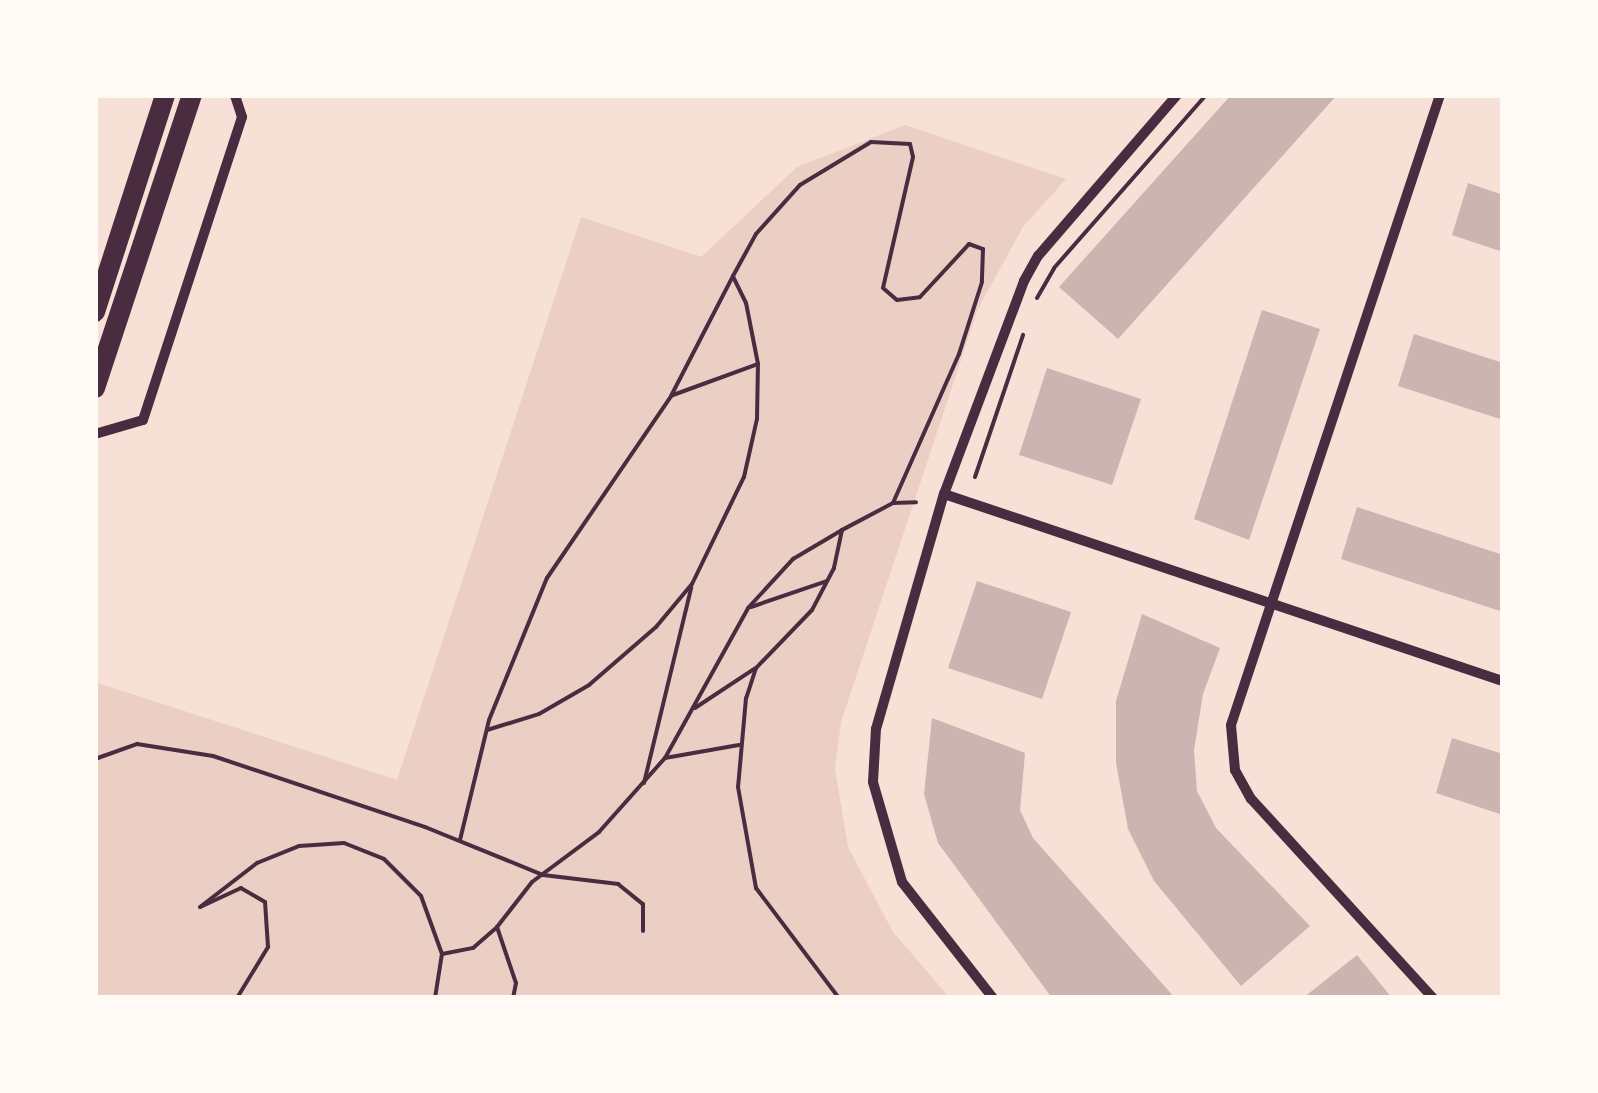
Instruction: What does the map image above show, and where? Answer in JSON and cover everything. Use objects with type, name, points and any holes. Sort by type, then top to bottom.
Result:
[{"type":"main road","points":[[95,312],[165,95]]},
{"type":"main road","points":[[95,388],[192,95]]},
{"type":"street","points":[[95,434],[143,420],[242,117],[234,95]]},
{"type":"street","points":[[993,998],[902,882],[873,782],[887,681],[944,494],[1006,322],[1038,256],[1177,95]]},
{"type":"street","points":[[1433,998],[1337,898],[1251,798],[1235,770],[1231,725],[1440,95]]},
{"type":"street","points":[[944,494],[1503,682]]},
{"type":"path","points":[[1033,305],[1054,268],[1206,95]]},
{"type":"path","points":[[460,840],[486,730],[547,578],[671,396],[756,234],[800,185],[871,142],[910,144],[913,157],[882,288],[898,300],[920,297],[968,244],[983,250],[984,263],[959,354],[893,503]]},
{"type":"path","points":[[644,784],[692,584],[744,477],[757,418],[758,364],[746,303],[732,276]]},
{"type":"path","points":[[975,477],[1027,324]]},
{"type":"path","points":[[671,396],[758,364]]},
{"type":"path","points":[[442,954],[473,948],[497,927],[542,874],[599,832],[644,784],[665,758],[692,711],[701,684],[748,608],[794,558],[893,503],[916,502]]},
{"type":"path","points":[[692,711],[788,642],[827,581],[842,530]]},
{"type":"path","points":[[748,608],[827,581]]},
{"type":"path","points":[[486,730],[538,714],[589,685],[656,628],[692,584]]},
{"type":"path","points":[[756,668],[742,745],[743,841],[756,888],[839,998]]},
{"type":"path","points":[[95,759],[137,744],[213,756],[460,840],[542,874],[618,884],[643,904],[643,931]]},
{"type":"path","points":[[665,758],[742,745]]},
{"type":"path","points":[[237,998],[268,947],[265,902],[241,888],[200,907],[257,862],[299,846],[344,843],[384,859],[421,896],[442,954],[435,998]]},
{"type":"path","points":[[497,927],[516,983],[513,998]]},
{"type":"shaded area","points":[[905,125],[1066,179],[1023,227],[978,309],[841,722],[835,769],[848,847],[893,932],[950,998],[95,998],[95,682],[397,780],[581,217],[701,257],[797,167]]},
{"type":"building","points":[[1231,95],[1337,95],[1118,339],[1059,287]]},
{"type":"building","points":[[1468,183],[1503,195],[1503,252],[1452,235]]},
{"type":"building","points":[[1262,310],[1320,329],[1249,540],[1194,519]]},
{"type":"building","points":[[1414,334],[1503,363],[1503,420],[1398,386]]},
{"type":"building","points":[[1047,368],[1141,399],[1112,485],[1019,455]]},
{"type":"building","points":[[1357,507],[1503,555],[1503,612],[1341,559]]},
{"type":"building","points":[[977,581],[1071,612],[1042,699],[948,668]]},
{"type":"building","points":[[1142,614],[1220,648],[1203,694],[1194,750],[1197,791],[1216,828],[1310,926],[1241,986],[1154,881],[1128,829],[1116,763],[1116,701]]},
{"type":"building","points":[[932,718],[1025,753],[1020,810],[1033,838],[1175,998],[1052,998],[938,843],[924,794]]},
{"type":"building","points":[[1452,738],[1503,754],[1503,815],[1436,793]]},
{"type":"building","points":[[1357,955],[1392,998],[1303,998]]}]
